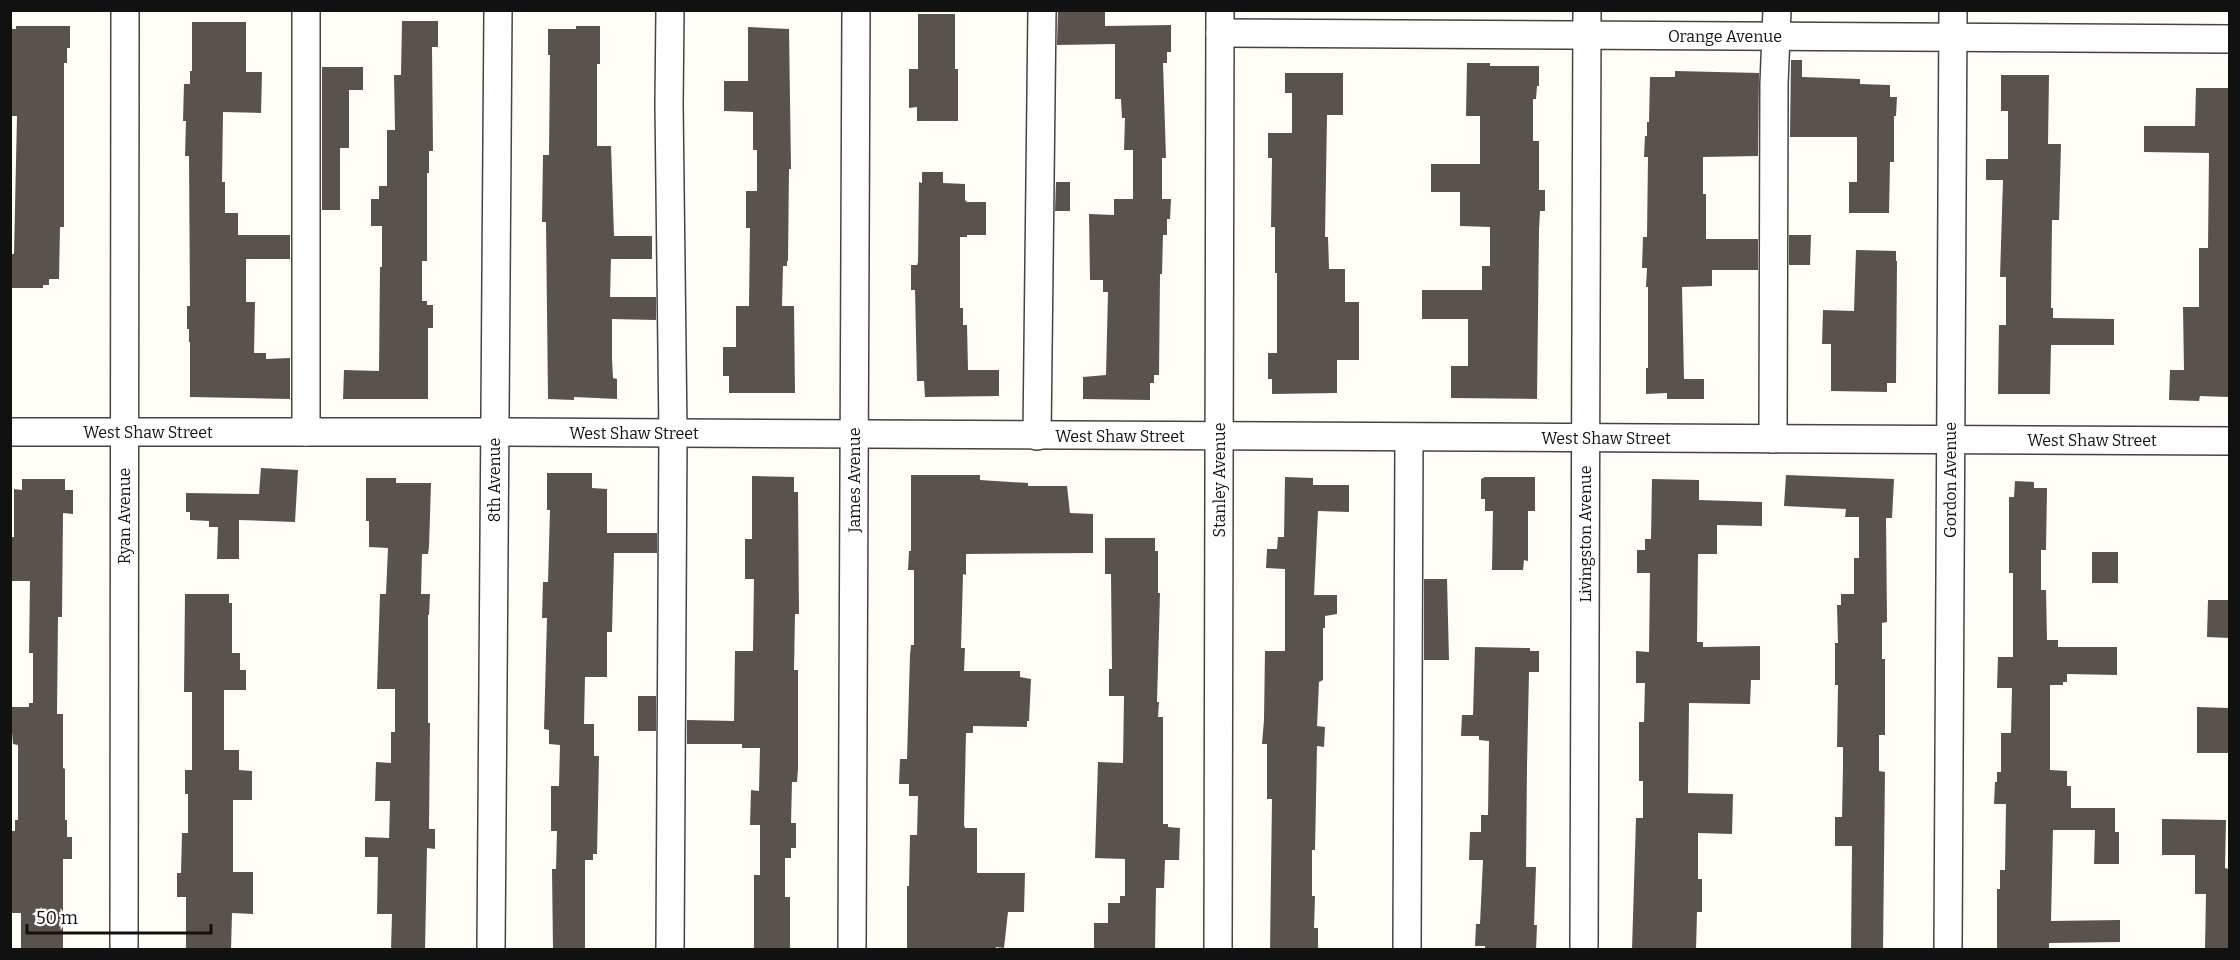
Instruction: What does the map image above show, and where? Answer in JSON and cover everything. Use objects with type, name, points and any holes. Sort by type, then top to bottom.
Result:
[{"type":"street","name":"Ryan Avenue","points":[[124,950],[125,10]]},
{"type":"street","points":[[306,10],[306,432]]},
{"type":"street","name":"8th Avenue","points":[[491,950],[498,10]]},
{"type":"street","points":[[670,10],[669,104],[674,433],[670,950]]},
{"type":"street","name":"James Avenue","points":[[852,950],[856,10]]},
{"type":"street","points":[[1037,436],[1042,10]]},
{"type":"street","name":"Gordon Avenue","points":[[1948,950],[1953,10]]},
{"type":"street","name":"Orange Avenue","points":[[1220,22],[1777,24],[1952,38],[2229,39]]},
{"type":"street","name":"Stanley Avenue","points":[[1218,950],[1220,22]]},
{"type":"street","name":"Livingston Avenue","points":[[1584,950],[1587,23]]},
{"type":"street","points":[[1773,439],[1774,84],[1777,24]]},
{"type":"street","name":"West Shaw Street","points":[[10,432],[495,432],[2229,441]]},
{"type":"street","points":[[1407,950],[1409,438]]},
{"type":"building","points":[[1058,10],[1105,10],[1105,26],[1171,25],[1171,52],[1167,52],[1167,63],[1163,63],[1166,158],[1162,158],[1162,199],[1171,199],[1170,219],[1167,219],[1167,235],[1163,235],[1162,274],[1160,274],[1159,375],[1154,375],[1154,383],[1150,383],[1150,400],[1083,399],[1083,377],[1106,375],[1108,292],[1103,292],[1103,280],[1090,280],[1089,214],[1114,215],[1114,199],[1133,199],[1133,150],[1124,150],[1125,118],[1122,118],[1121,99],[1115,99],[1115,44],[1057,45]]},
{"type":"building","points":[[918,14],[955,14],[958,121],[917,121],[917,107],[909,108],[909,69],[918,69]]},
{"type":"building","points":[[402,21],[438,21],[438,47],[432,47],[433,151],[429,151],[429,173],[427,173],[427,261],[422,261],[422,301],[427,301],[427,305],[433,305],[433,328],[428,328],[428,399],[343,399],[344,370],[379,371],[382,226],[371,226],[371,199],[379,199],[379,186],[387,186],[387,130],[395,130],[394,75],[401,75]]},
{"type":"building","points":[[192,22],[246,22],[246,72],[262,72],[261,113],[223,112],[222,182],[225,182],[225,213],[238,213],[238,235],[290,235],[290,259],[246,259],[246,302],[255,302],[254,353],[266,353],[266,359],[290,358],[290,399],[190,397],[190,342],[189,329],[187,329],[187,306],[190,306],[189,156],[185,156],[186,121],[183,121],[184,84],[190,84],[190,71],[192,71]]},
{"type":"building","points":[[16,26],[70,26],[70,48],[67,48],[67,63],[64,63],[64,227],[60,227],[59,279],[49,279],[49,285],[43,285],[43,288],[10,288],[10,254],[14,254],[17,116],[12,116],[10,29],[16,29]]},
{"type":"building","points":[[576,26],[600,26],[600,64],[597,64],[597,146],[611,146],[614,236],[652,236],[652,259],[611,259],[610,297],[656,297],[656,320],[612,319],[613,378],[617,379],[617,399],[574,397],[574,400],[548,399],[546,222],[542,222],[543,155],[549,155],[548,29],[576,29]]},
{"type":"building","points":[[748,27],[789,29],[791,169],[789,169],[788,261],[787,266],[783,266],[782,306],[794,306],[795,393],[729,393],[729,376],[723,376],[723,347],[736,347],[736,306],[749,306],[750,228],[746,228],[746,191],[757,191],[757,150],[753,150],[753,112],[724,111],[724,81],[748,81]]},
{"type":"building","points":[[1791,60],[1802,60],[1802,77],[1860,79],[1860,84],[1890,85],[1890,97],[1897,97],[1896,116],[1894,116],[1894,162],[1890,162],[1889,213],[1849,213],[1849,182],[1857,182],[1857,137],[1790,137]]},
{"type":"building","points":[[1467,63],[1490,63],[1490,66],[1539,66],[1539,86],[1537,86],[1536,99],[1533,99],[1533,141],[1539,141],[1539,190],[1545,190],[1545,211],[1540,211],[1539,230],[1537,399],[1451,398],[1451,366],[1468,366],[1468,319],[1422,319],[1422,290],[1482,290],[1482,266],[1490,266],[1490,227],[1460,226],[1460,192],[1431,192],[1431,164],[1480,164],[1480,116],[1466,116]]},
{"type":"building","points":[[322,67],[363,67],[363,90],[349,90],[349,148],[340,148],[340,210],[322,210]]},
{"type":"building","points":[[1675,71],[1759,73],[1758,156],[1703,157],[1706,239],[1758,239],[1758,270],[1712,270],[1712,286],[1682,287],[1684,379],[1704,379],[1704,399],[1667,399],[1667,393],[1646,394],[1648,287],[1646,287],[1647,268],[1642,268],[1643,237],[1647,237],[1648,157],[1644,157],[1647,122],[1649,122],[1650,77],[1675,77]]},
{"type":"building","points":[[1285,73],[1343,73],[1343,115],[1327,115],[1325,237],[1328,237],[1329,269],[1345,269],[1345,302],[1359,302],[1359,360],[1337,360],[1337,393],[1272,394],[1272,379],[1268,379],[1268,353],[1277,353],[1277,273],[1275,273],[1275,227],[1271,227],[1272,158],[1268,158],[1268,133],[1292,133],[1292,93],[1285,93]]},
{"type":"building","points":[[2001,75],[2049,75],[2048,144],[2061,144],[2059,220],[2052,220],[2051,308],[2053,308],[2053,318],[2114,319],[2114,345],[2051,345],[2050,394],[1998,394],[1999,325],[2006,325],[2006,277],[2000,277],[2003,180],[1986,180],[1986,159],[2008,159],[2008,111],[2001,111]]},
{"type":"building","points":[[2196,88],[2229,88],[2229,397],[2200,396],[2199,401],[2169,400],[2170,370],[2184,370],[2183,307],[2199,307],[2199,248],[2208,248],[2209,153],[2144,152],[2144,126],[2195,126]]},
{"type":"building","points":[[922,172],[943,172],[943,183],[965,184],[967,202],[986,202],[986,235],[960,237],[960,308],[963,308],[963,325],[967,325],[968,370],[999,370],[999,396],[925,397],[924,381],[917,381],[915,290],[911,290],[911,265],[917,265],[918,262],[919,182],[922,183]]},
{"type":"building","points":[[1056,182],[1070,182],[1070,211],[1055,211]]},
{"type":"building","points":[[1789,235],[1811,235],[1810,265],[1789,265]]},
{"type":"building","points":[[1856,250],[1896,251],[1896,383],[1887,383],[1887,392],[1831,391],[1831,344],[1822,344],[1823,310],[1854,311]]},
{"type":"building","points":[[261,468],[298,470],[295,522],[239,520],[239,559],[217,559],[218,527],[209,527],[209,521],[190,520],[190,512],[186,512],[186,493],[259,494]]},
{"type":"building","points":[[547,473],[592,473],[592,488],[607,489],[607,533],[657,533],[657,553],[614,553],[612,632],[607,632],[607,677],[585,677],[584,724],[594,724],[594,756],[599,756],[597,854],[593,854],[593,860],[585,860],[585,950],[553,950],[552,869],[556,869],[557,831],[551,831],[551,786],[559,786],[560,745],[549,744],[549,730],[544,729],[547,618],[542,618],[543,582],[548,582],[550,510],[547,510]]},
{"type":"building","points":[[911,475],[980,475],[980,480],[1028,483],[1028,486],[1067,486],[1070,513],[1093,514],[1093,553],[966,554],[966,575],[963,574],[961,648],[965,648],[964,671],[1020,671],[1020,677],[1031,679],[1027,727],[973,726],[973,733],[966,733],[964,825],[965,828],[977,828],[977,873],[1025,873],[1024,912],[1008,912],[1004,948],[996,947],[995,950],[907,950],[910,835],[917,835],[918,796],[909,796],[909,784],[899,784],[900,759],[907,759],[910,655],[911,645],[914,645],[914,570],[908,570],[909,551],[911,551]]},
{"type":"building","points":[[1786,475],[1894,479],[1892,518],[1886,518],[1887,622],[1882,623],[1882,659],[1885,659],[1885,735],[1879,735],[1879,771],[1885,772],[1883,950],[1851,950],[1852,846],[1835,846],[1835,817],[1842,817],[1843,767],[1843,747],[1837,747],[1838,685],[1835,685],[1835,643],[1838,643],[1837,605],[1841,605],[1841,594],[1854,594],[1854,558],[1859,558],[1859,517],[1845,517],[1846,509],[1784,506]]},
{"type":"building","points":[[752,476],[794,477],[794,492],[798,492],[799,614],[795,614],[794,670],[798,670],[798,769],[797,782],[792,782],[791,823],[796,823],[796,848],[791,848],[791,858],[785,858],[785,897],[790,897],[790,950],[754,950],[754,875],[760,875],[760,825],[750,825],[751,790],[759,791],[760,748],[742,748],[742,744],[687,744],[687,720],[734,721],[735,651],[753,651],[754,579],[745,579],[745,539],[752,539]]},
{"type":"building","points":[[1285,477],[1313,478],[1313,485],[1349,485],[1349,512],[1318,511],[1314,595],[1337,595],[1337,614],[1325,616],[1323,680],[1319,682],[1317,726],[1325,727],[1324,747],[1317,746],[1315,850],[1312,850],[1312,896],[1315,896],[1314,928],[1318,928],[1318,950],[1270,950],[1272,799],[1267,799],[1267,744],[1262,744],[1265,651],[1285,651],[1285,569],[1266,568],[1267,549],[1277,549],[1278,537],[1284,537]]},
{"type":"building","points":[[1485,477],[1535,477],[1535,511],[1528,511],[1528,561],[1524,560],[1523,570],[1492,570],[1493,511],[1485,511],[1485,499],[1481,499],[1481,479]]},
{"type":"building","points":[[366,478],[396,478],[396,483],[431,483],[429,547],[428,554],[422,554],[421,594],[430,594],[428,615],[429,829],[435,829],[435,849],[427,848],[425,950],[391,950],[392,914],[377,914],[378,857],[365,857],[365,837],[389,838],[390,801],[375,801],[376,762],[391,763],[391,732],[395,732],[395,689],[377,689],[380,594],[386,594],[388,548],[369,547],[369,521],[366,521]]},
{"type":"building","points":[[22,479],[65,479],[65,490],[73,490],[73,514],[63,513],[62,617],[58,617],[57,714],[63,714],[65,820],[67,820],[67,837],[72,837],[72,859],[63,859],[63,950],[21,950],[21,913],[10,913],[10,831],[15,831],[15,820],[18,820],[18,745],[13,744],[10,707],[29,707],[29,703],[33,703],[33,653],[29,653],[30,581],[10,581],[10,537],[14,537],[14,489],[22,490]]},
{"type":"building","points":[[1652,479],[1699,480],[1699,500],[1762,502],[1762,526],[1717,525],[1717,554],[1698,554],[1697,642],[1703,642],[1703,647],[1760,646],[1760,680],[1751,680],[1750,704],[1689,703],[1688,793],[1733,794],[1732,834],[1698,833],[1698,879],[1702,879],[1702,912],[1697,912],[1696,950],[1632,950],[1636,818],[1643,818],[1643,781],[1639,781],[1639,722],[1644,722],[1645,683],[1636,683],[1636,651],[1649,652],[1650,573],[1637,573],[1637,550],[1645,550],[1645,539],[1651,539]]},
{"type":"building","points":[[2015,481],[2034,482],[2034,488],[2047,488],[2046,550],[2041,550],[2041,590],[2046,590],[2047,640],[2058,640],[2058,647],[2117,647],[2117,675],[2067,674],[2067,682],[2063,682],[2063,685],[2050,685],[2050,770],[2067,771],[2067,786],[2071,786],[2071,808],[2115,808],[2115,832],[2119,832],[2119,864],[2094,864],[2095,830],[2053,830],[2051,921],[2120,920],[2120,942],[2049,943],[2049,950],[1997,950],[1997,889],[2000,889],[2000,870],[2005,870],[2006,804],[1994,804],[1995,782],[1997,782],[1997,772],[2001,772],[2001,733],[2011,733],[2012,688],[1997,688],[1998,657],[2013,657],[2013,573],[2009,573],[2009,497],[2014,497]]},
{"type":"building","points":[[1105,538],[1155,538],[1155,551],[1158,551],[1158,593],[1160,593],[1157,702],[1159,702],[1158,717],[1163,717],[1163,824],[1180,828],[1179,860],[1165,860],[1164,888],[1156,888],[1155,950],[1094,950],[1094,923],[1108,923],[1108,903],[1120,903],[1120,896],[1125,896],[1125,859],[1095,858],[1098,762],[1123,763],[1124,696],[1109,696],[1109,669],[1112,669],[1111,574],[1105,574]]},
{"type":"building","points":[[2092,552],[2118,552],[2118,583],[2092,583]]},
{"type":"building","points":[[1424,579],[1447,579],[1449,660],[1424,660]]},
{"type":"building","points":[[185,594],[229,594],[229,603],[232,603],[232,653],[240,653],[240,670],[246,670],[246,690],[224,690],[224,750],[239,750],[239,770],[252,771],[252,800],[233,800],[233,872],[253,872],[253,914],[232,913],[231,950],[186,950],[186,897],[177,897],[177,873],[181,873],[182,833],[188,833],[188,794],[185,794],[185,770],[192,770],[192,692],[184,692]]},
{"type":"building","points":[[2208,600],[2229,600],[2229,638],[2207,637]]},
{"type":"building","points":[[1475,647],[1530,648],[1530,651],[1539,651],[1539,672],[1529,672],[1527,766],[1526,867],[1536,867],[1534,925],[1537,925],[1536,950],[1485,950],[1485,946],[1475,946],[1476,924],[1480,924],[1483,860],[1469,860],[1470,832],[1481,832],[1481,815],[1488,815],[1489,741],[1479,740],[1479,736],[1461,736],[1462,715],[1473,715]]},
{"type":"building","points":[[638,696],[656,696],[656,731],[638,731]]},
{"type":"building","points":[[2197,707],[2229,708],[2229,753],[2197,753]]},
{"type":"building","points":[[2162,819],[2226,820],[2225,868],[2229,869],[2229,950],[2205,950],[2206,894],[2195,894],[2195,855],[2162,855]]}]
